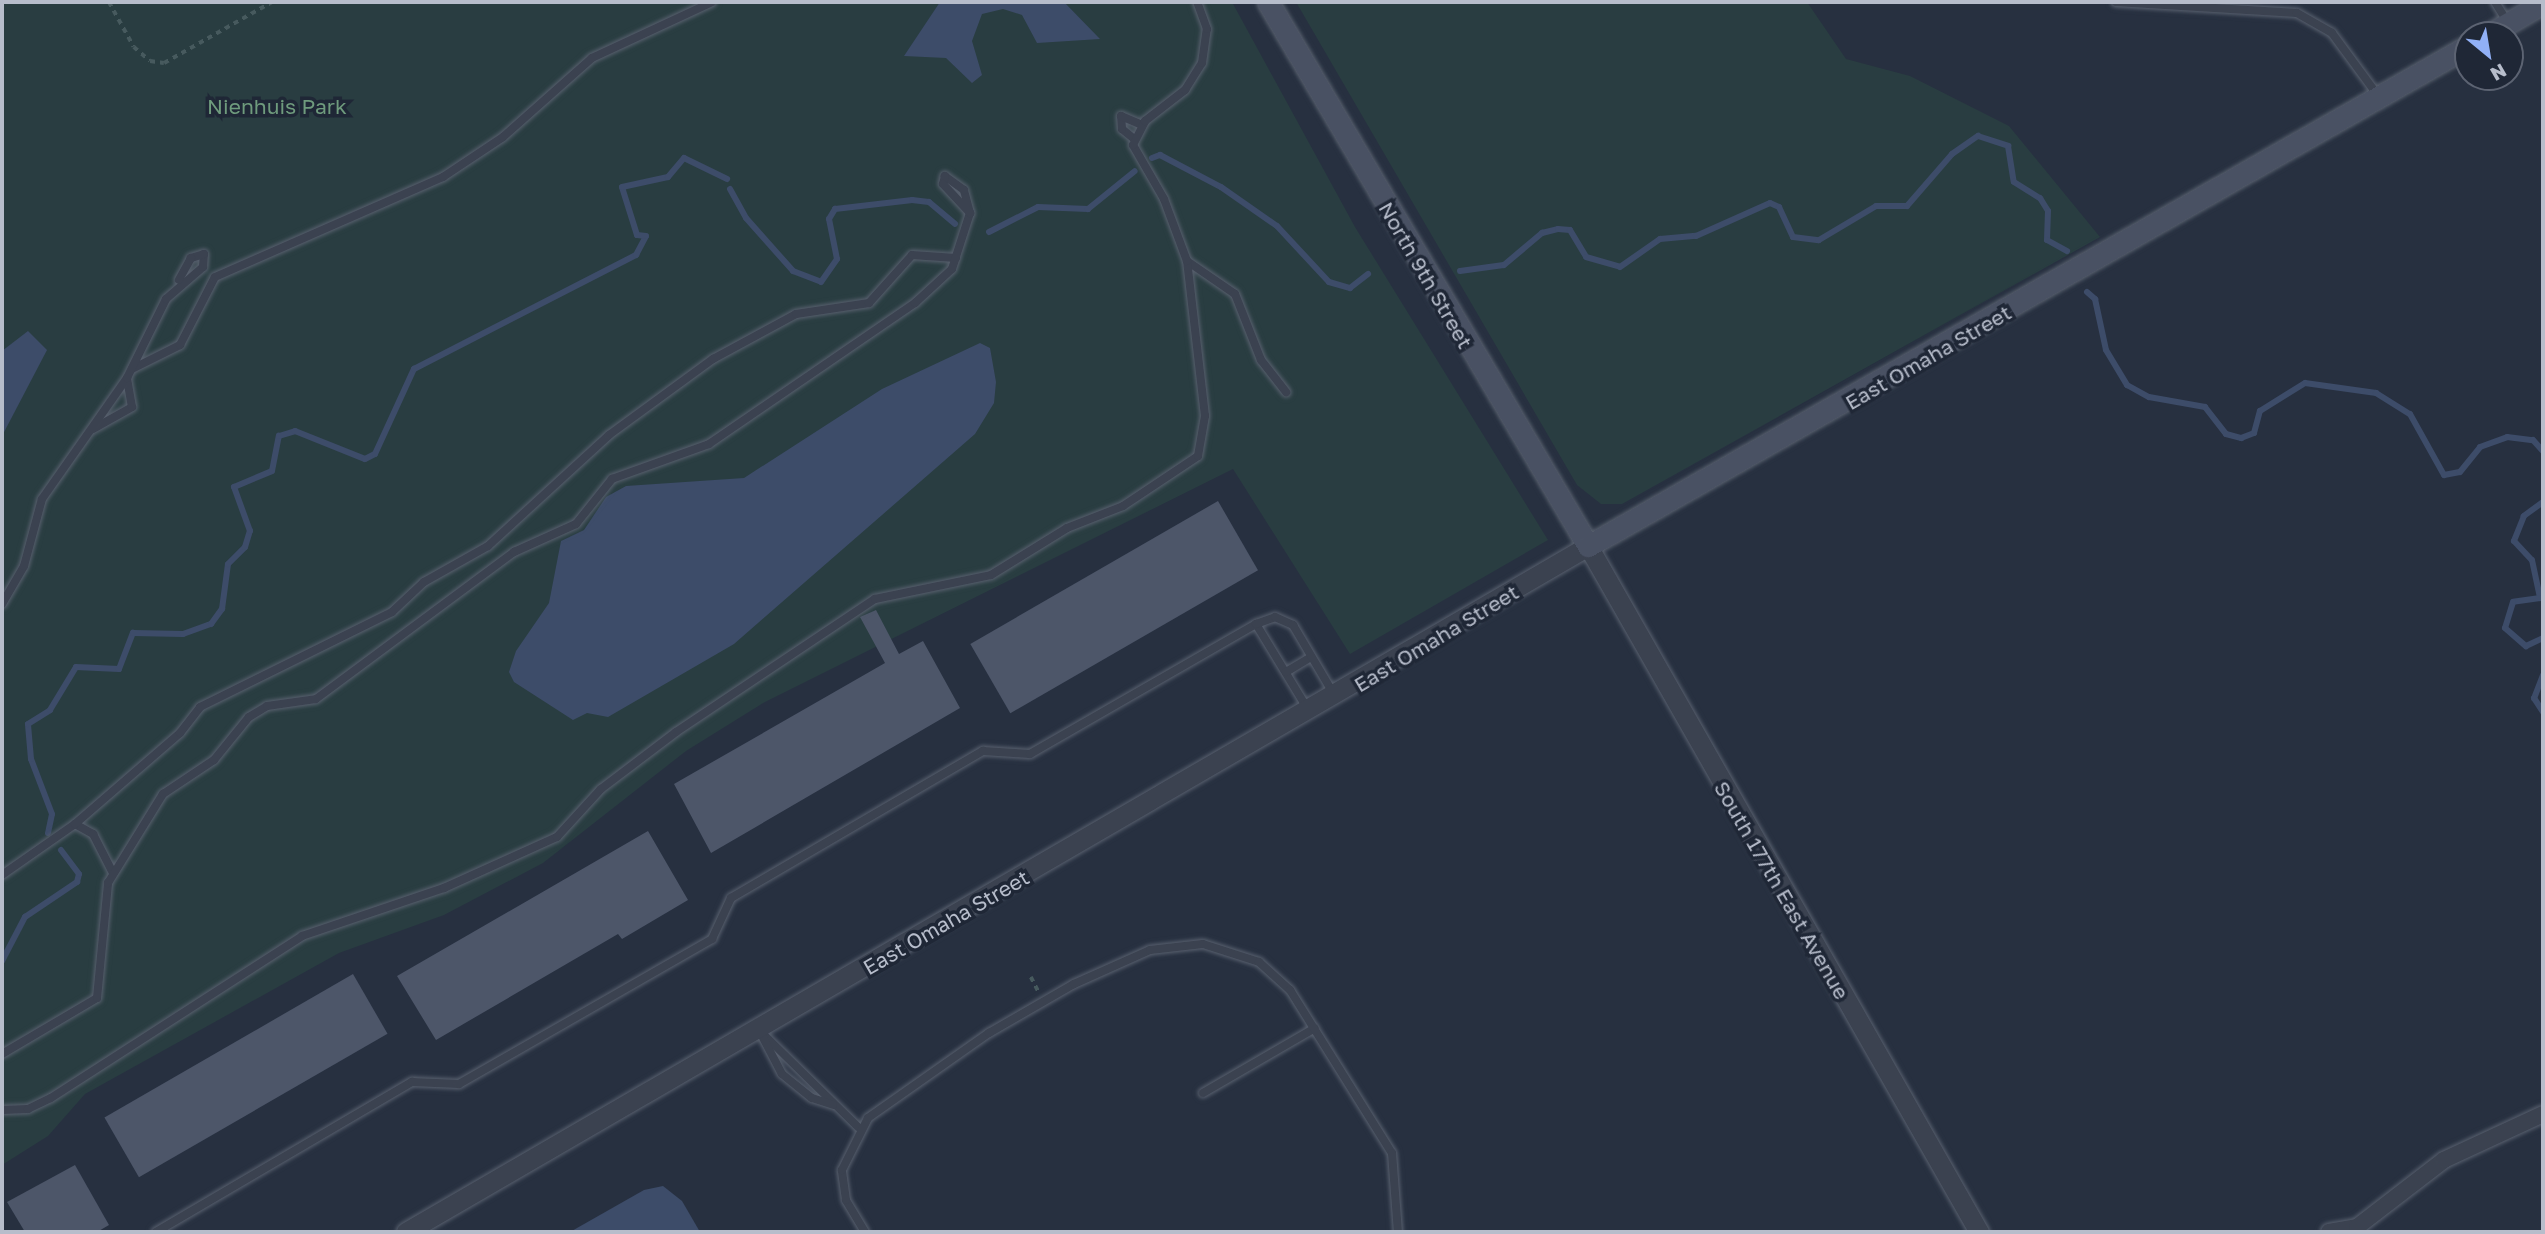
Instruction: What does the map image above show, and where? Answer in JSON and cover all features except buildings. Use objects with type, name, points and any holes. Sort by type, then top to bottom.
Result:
[{"type":"main road","name":"North 9th Street","points":[[1268,2],[1588,546]]},
{"type":"main road","points":[[2512,21],[2543,3]]},
{"type":"main road","name":"East Omaha Street","points":[[1588,546],[2454,54]]},
{"type":"street","name":"East Omaha Street","points":[[406,1232],[1336,698],[1588,546]]},
{"type":"street","name":"South 177th East Avenue","points":[[1588,546],[1979,1232]]},
{"type":"street","points":[[2329,1232],[2356,1229],[2444,1160],[2543,1114]]},
{"type":"lane","points":[[132,369],[180,345],[215,277],[314,239],[443,177],[502,136],[592,58],[712,2]]},
{"type":"lane","points":[[1133,138],[1142,125],[1185,90],[1202,64],[1206,29],[1197,2]]},
{"type":"lane","points":[[2116,2],[2297,13],[2339,40],[2380,97]]},
{"type":"lane","points":[[2496,2],[2507,21]]},
{"type":"lane","points":[[2,1110],[28,1109],[51,1098],[302,936],[444,888],[557,836],[601,789],[676,732],[875,599],[991,575],[1067,528],[1123,506],[1198,456],[1205,416],[1187,261],[1133,138],[1122,129],[1121,116],[1142,125]]},
{"type":"lane","points":[[2,1054],[84,1010],[100,993],[102,908],[113,873],[163,794],[214,760],[248,717],[267,706],[316,699],[514,552],[576,524],[612,479],[709,444],[915,303],[943,281],[956,258],[970,213]]},
{"type":"lane","points":[[2,604],[24,566],[42,499],[127,378],[166,299],[204,267],[204,254],[191,257],[179,280]]},
{"type":"lane","points":[[2,875],[75,824],[180,733],[200,707],[391,612],[424,582],[488,546],[619,427],[713,359],[796,314],[869,303],[912,255],[956,258]]},
{"type":"lane","points":[[1187,261],[1235,294],[1261,360],[1286,392]]},
{"type":"lane","points":[[93,429],[132,407],[127,378]]},
{"type":"lane","points":[[156,1232],[412,1082],[459,1084],[712,939],[731,898],[983,751],[1030,754],[1256,624],[1287,621],[1336,698]]},
{"type":"lane","points":[[1256,624],[1310,713]]},
{"type":"lane","points":[[1286,672],[1311,657]]},
{"type":"lane","points":[[75,824],[93,834],[113,873]]},
{"type":"lane","points":[[865,1232],[846,1200],[842,1170],[858,1127],[989,1033],[1074,984],[1163,947],[1215,945],[1259,962],[1290,990],[1315,1028],[1392,1153],[1398,1232]]},
{"type":"lane","points":[[1203,1093],[1315,1028]]},
{"type":"lane","points":[[759,1030],[782,1074],[812,1098],[833,1105]]},
{"type":"lane","points":[[759,1030],[822,1086],[833,1105],[858,1127]]},
{"type":"path","points":[[109,2],[134,47],[164,63],[272,2]]},
{"type":"green space","name":"Nienhuis Park","points":[[2,2],[1232,2],[1355,227],[1548,540],[1350,654],[1233,469],[765,702],[686,751],[543,863],[444,915],[339,953],[85,1094],[48,1136],[2,1165]]},
{"type":"green space","points":[[1296,2],[1807,2],[1846,59],[1910,76],[2009,126],[2100,237],[1622,504],[1601,504],[1577,485]]},
{"type":"water","points":[[940,2],[1064,2],[1100,39],[1037,43],[1022,15],[1003,9],[982,14],[972,41],[982,75],[972,83],[946,58],[904,56]]},
{"type":"water","points":[[28,331],[47,350],[2,436],[2,351]]},
{"type":"water","points":[[980,343],[990,348],[996,382],[994,403],[975,434],[734,644],[608,717],[587,713],[573,720],[514,682],[509,672],[516,651],[549,603],[561,541],[584,530],[606,497],[626,486],[744,478],[882,389]]},
{"type":"water","points":[[663,1186],[682,1201],[700,1232],[570,1232],[644,1190]]},
{"type":"waterway","points":[[1460,271],[1504,265],[1542,233],[1558,229],[1570,230],[1586,257],[1620,267],[1660,239],[1696,236],[1770,203],[1779,207],[1793,237],[1819,240],[1876,206],[1907,206],[1952,154],[1978,136],[2008,146],[2014,182],[2040,198],[2048,211],[2047,240],[2067,251]]},
{"type":"waterway","points":[[1152,158],[1160,155],[1221,187],[1277,226],[1329,282],[1350,288],[1368,274]]},
{"type":"waterway","points":[[48,833],[52,814],[31,759],[28,724],[50,710],[76,667],[119,669],[133,633],[183,634],[211,624],[222,609],[228,564],[245,547],[250,531],[234,487],[272,471],[279,436],[295,431],[365,459],[375,454],[414,369],[636,255],[646,236],[637,235],[622,187],[668,177],[684,158],[727,179]]},
{"type":"waterway","points":[[989,232],[1038,207],[1088,209],[1135,171]]},
{"type":"waterway","points":[[730,189],[746,218],[793,271],[821,282],[837,259],[829,219],[835,209],[912,200],[929,202],[955,224]]},
{"type":"waterway","points":[[2087,292],[2095,299],[2106,350],[2127,385],[2149,397],[2205,407],[2226,434],[2241,438],[2254,433],[2260,411],[2305,383],[2376,393],[2410,414],[2444,475],[2460,472],[2480,447],[2507,437],[2533,440],[2543,451]]},
{"type":"waterway","points":[[2543,502],[2524,516],[2514,541],[2532,560],[2540,598],[2513,602],[2505,628],[2526,646],[2543,638]]},
{"type":"waterway","points":[[2543,675],[2534,698],[2543,712]]},
{"type":"waterway","points":[[2,961],[25,917],[77,882],[79,874],[61,850]]}]
